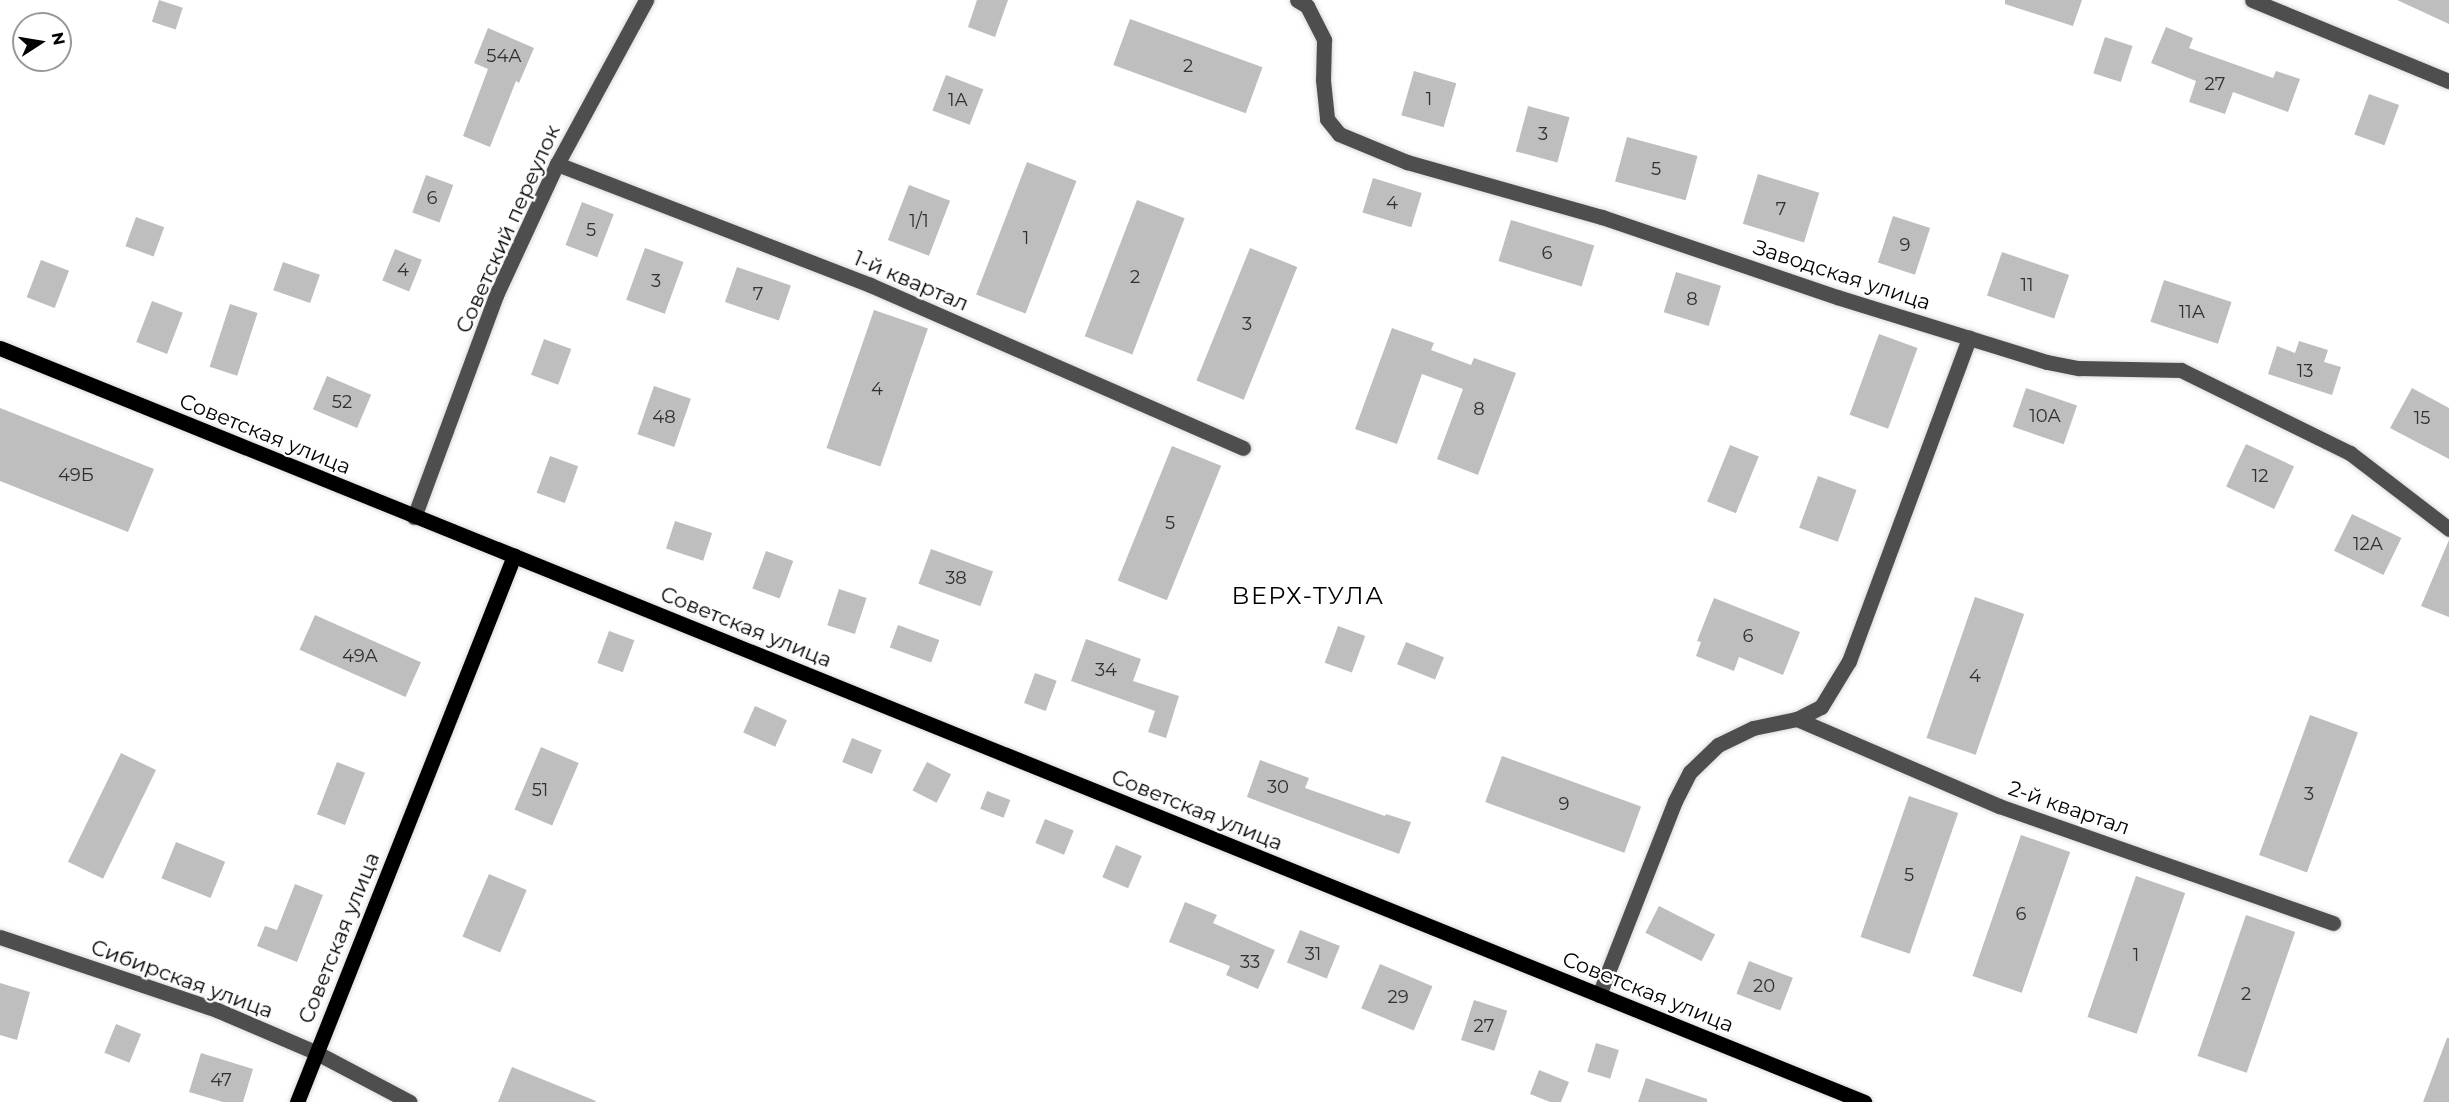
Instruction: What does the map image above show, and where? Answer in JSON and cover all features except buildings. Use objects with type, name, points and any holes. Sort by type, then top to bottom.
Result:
[{"type":"main road","name":"Советская улица","points":[[0,348],[1864,1102]]},
{"type":"main road","name":"Советская улица","points":[[297,1102],[514,556]]},
{"type":"street","name":"Советский переулок","points":[[414,517],[497,293],[557,164],[646,0]]},
{"type":"street","name":"Заводская улица","points":[[1297,0],[1307,6],[1324,40],[1323,80],[1327,118],[1340,134],[1407,162],[1602,217],[1837,297],[2047,362],[2079,368],[2181,370],[2350,453],[2449,529]]},
{"type":"street","points":[[2252,0],[2449,81]]},
{"type":"street","name":"1-й квартал","points":[[557,164],[870,285],[1243,448]]},
{"type":"street","points":[[1599,995],[1675,801],[1690,772],[1718,745],[1753,728],[1797,718],[1821,707],[1849,661],[1969,338]]},
{"type":"street","name":"2-й квартал","points":[[1797,718],[2000,806],[2333,923]]},
{"type":"street","name":"Сибирская улица","points":[[0,937],[217,1010],[315,1052],[410,1102]]},
{"type":"district","name":"ВЕРХ-ТУЛА","points":[[1308,596]]}]
